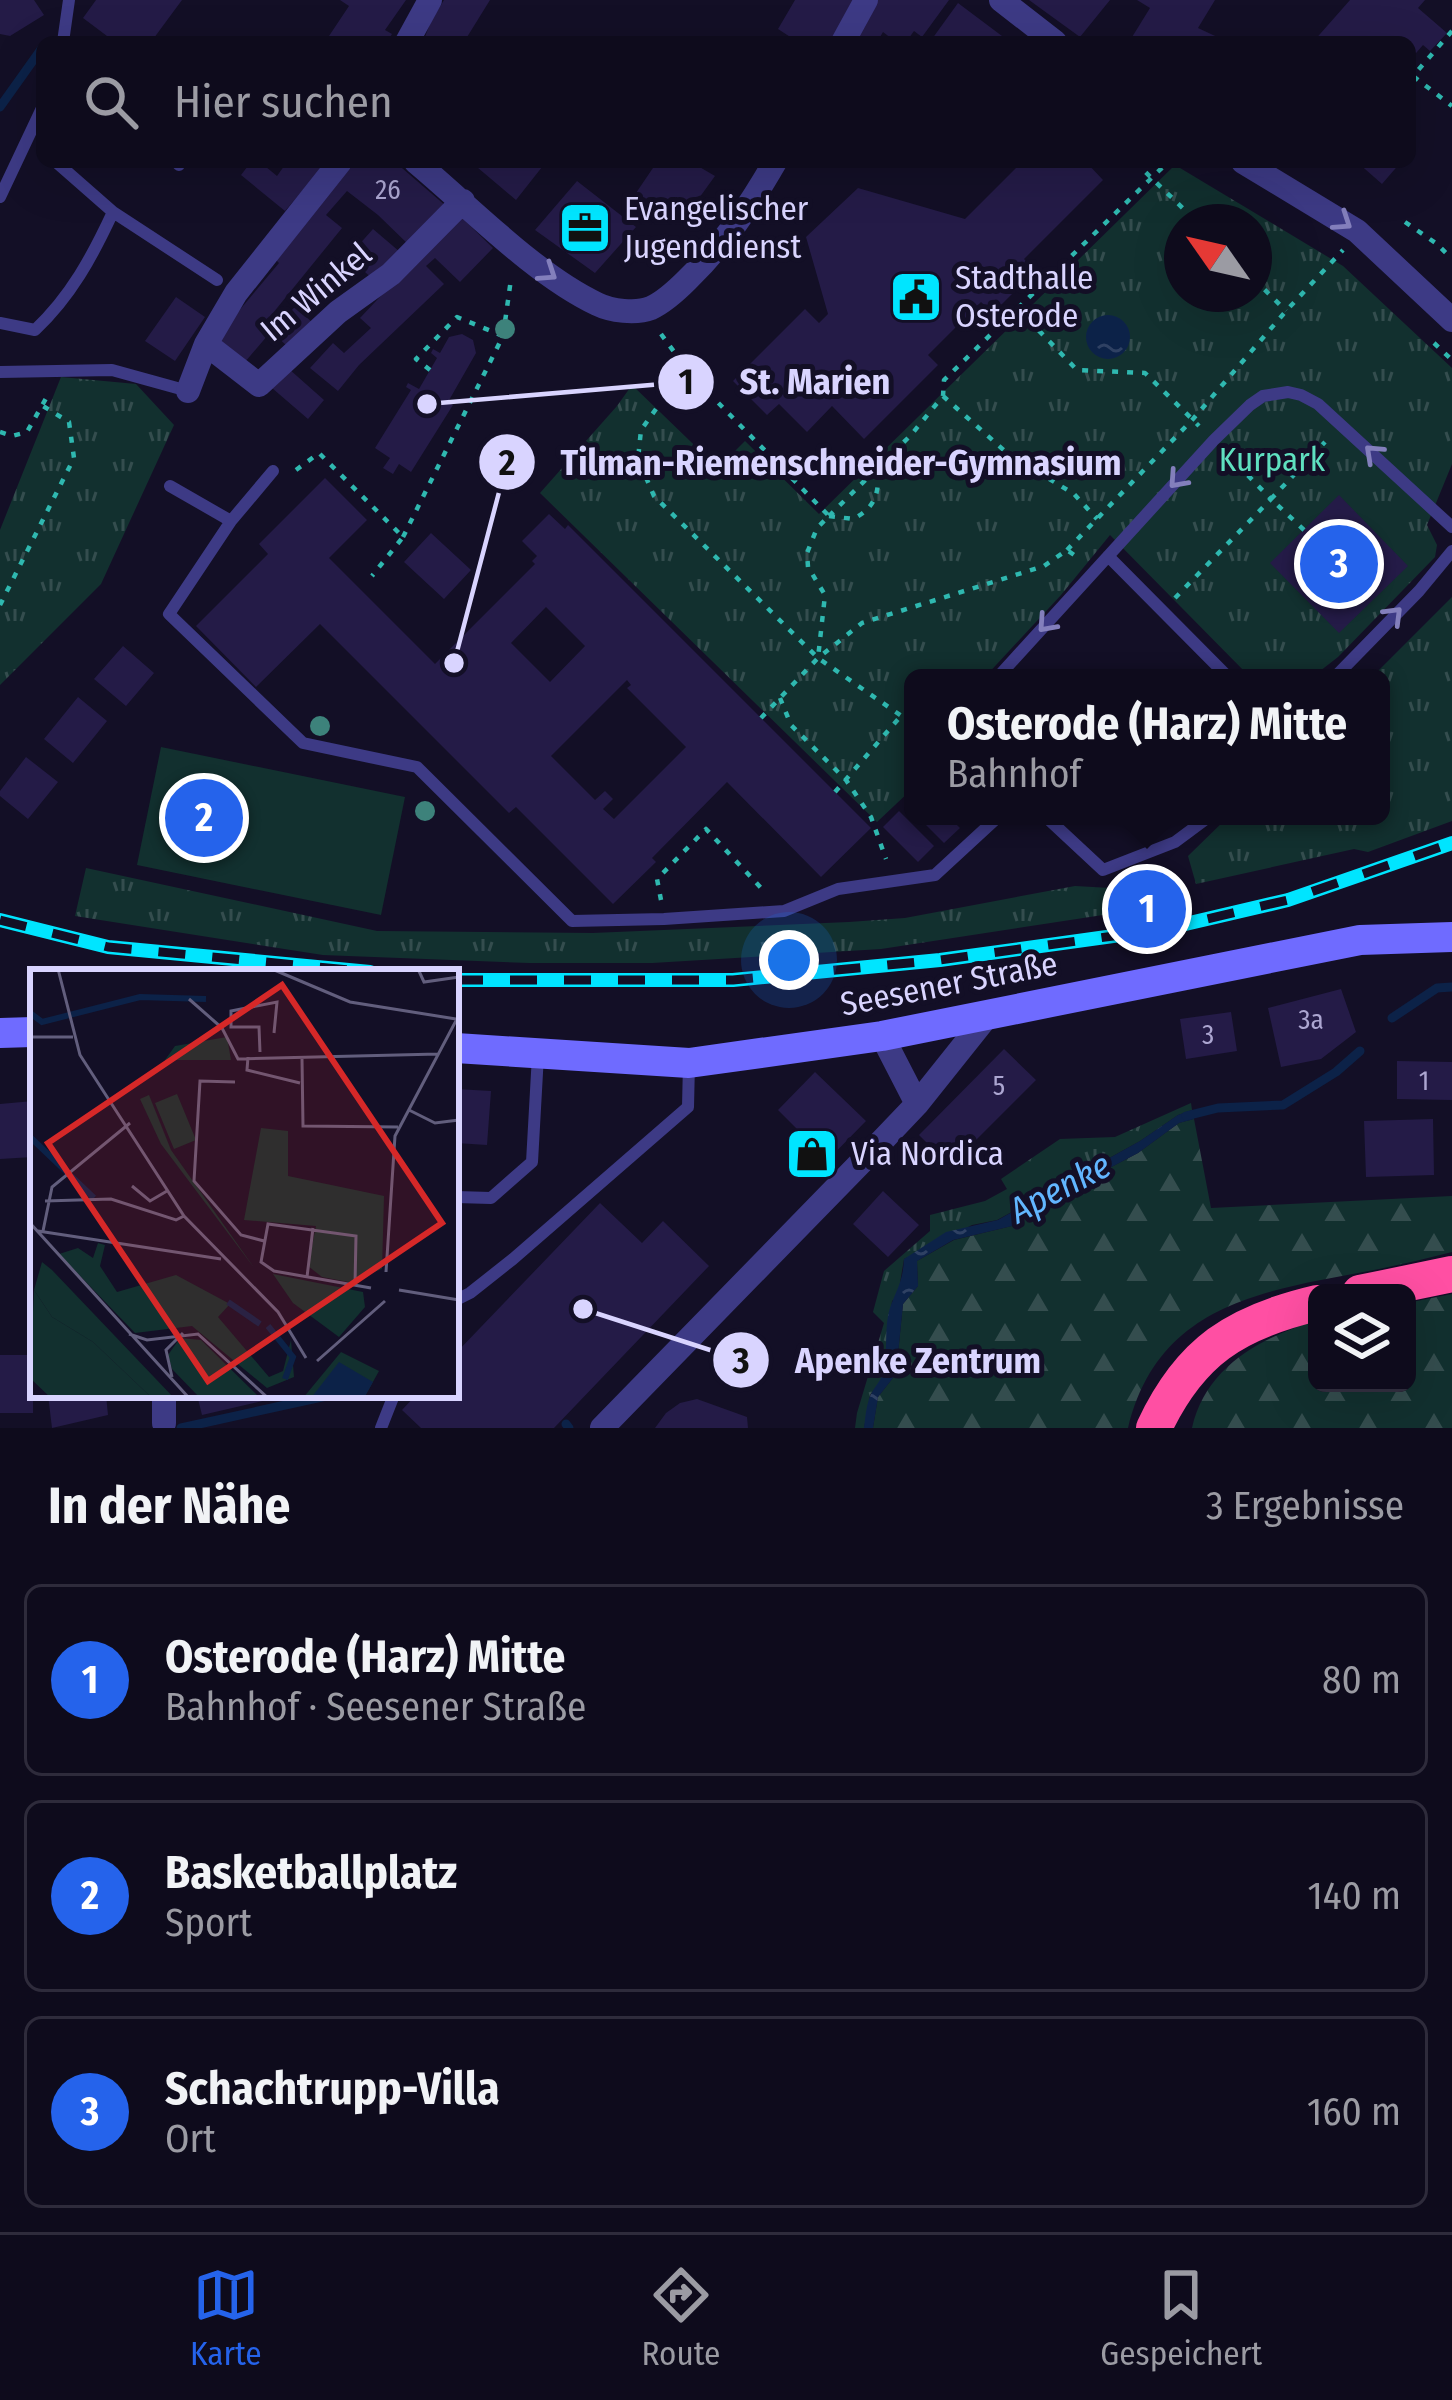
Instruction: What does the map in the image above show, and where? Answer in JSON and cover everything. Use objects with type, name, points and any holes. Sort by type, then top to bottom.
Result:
[{"type":"highway","points":[[1404,1284],[1452,1274]]},
{"type":"highway","points":[[1154,1428],[1187,1372],[1213,1346],[1242,1327],[1308,1305]]},
{"type":"highway","points":[[1174,1428],[1187,1372]]},
{"type":"street","points":[[410,36],[430,0]]},
{"type":"street","points":[[846,36],[866,0]]},
{"type":"street","points":[[1001,0],[1047,36]]},
{"type":"street","points":[[188,391],[206,344],[236,293],[335,168]]},
{"type":"street","points":[[423,168],[524,257],[595,304],[612,310],[649,309],[675,292],[713,255],[772,168]]},
{"type":"street","points":[[1253,168],[1357,232],[1452,320]]},
{"type":"street","name":"Im Winkel","points":[[206,344],[259,385],[338,312],[391,274],[463,201]]},
{"type":"street","name":"Seesener Straße","points":[[459,1048],[689,1063],[882,1036],[1360,940],[1452,937]]},
{"type":"street","points":[[602,1428],[916,1104],[988,1015]]},
{"type":"street","points":[[0,1034],[30,1033]]},
{"type":"street","points":[[882,1036],[916,1104]]},
{"type":"lane","points":[[64,36],[69,0]]},
{"type":"lane","points":[[0,197],[36,122]]},
{"type":"lane","points":[[29,139],[36,145]]},
{"type":"lane","points":[[63,168],[113,212],[218,280]]},
{"type":"lane","points":[[0,323],[35,330],[60,306],[88,265],[113,212]]},
{"type":"lane","points":[[0,372],[112,370],[188,391]]},
{"type":"lane","points":[[1005,669],[1214,440],[1250,405],[1276,392],[1300,395],[1318,404],[1448,517]]},
{"type":"lane","points":[[273,471],[231,521],[170,614],[303,743],[417,767],[572,921],[784,911],[838,889],[935,875],[989,825]]},
{"type":"lane","points":[[170,486],[231,521]]},
{"type":"lane","points":[[1343,669],[1452,550]]},
{"type":"lane","points":[[1108,556],[1220,669]]},
{"type":"lane","points":[[1055,825],[1103,870],[1175,842],[1198,825]]},
{"type":"lane","points":[[459,1198],[491,1198],[532,1162],[538,1054]]},
{"type":"lane","points":[[459,1298],[513,1259],[688,1107],[689,1063]]},
{"type":"lane","points":[[381,1428],[393,1398]]},
{"type":"path","points":[[1416,73],[1452,31]]},
{"type":"path","points":[[1416,78],[1452,106]]},
{"type":"path","points":[[1142,168],[1179,204]]},
{"type":"path","points":[[818,658],[824,595],[808,567],[807,553],[817,528],[878,470],[943,396],[944,380],[1162,168]]},
{"type":"path","points":[[1405,222],[1452,259]]},
{"type":"path","points":[[761,718],[818,658],[862,623],[1044,566],[1067,550],[1193,419],[1357,232]]},
{"type":"path","points":[[372,576],[403,537],[503,336],[513,269],[524,257]]},
{"type":"path","points":[[1272,297],[1286,311]]},
{"type":"path","points":[[649,309],[664,340],[691,375],[829,516],[853,519],[871,507],[879,490],[878,470]]},
{"type":"path","points":[[1018,309],[1076,370],[1145,373],[1304,530]]},
{"type":"path","points":[[430,370],[416,359],[457,317],[503,336]]},
{"type":"path","points":[[0,432],[12,436],[27,432],[43,406],[55,370]]},
{"type":"path","points":[[943,396],[1007,453],[1074,494],[1097,519]]},
{"type":"path","points":[[0,605],[74,458],[69,422],[43,406]]},
{"type":"path","points":[[656,409],[641,430],[638,459],[654,496],[818,658],[904,719]]},
{"type":"path","points":[[1164,610],[1341,424]]},
{"type":"path","points":[[297,470],[319,453],[403,537]]},
{"type":"path","points":[[1067,550],[1096,571]]},
{"type":"path","points":[[780,698],[790,725],[846,780],[871,817],[894,881]]},
{"type":"path","points":[[835,792],[900,717]]},
{"type":"path","points":[[664,919],[657,879],[706,829],[784,911]]},
{"type":"green space","name":"Kurpark","points":[[1172,168],[1180,168],[1240,204],[1164,204],[1164,312],[1272,312],[1272,223],[1343,266],[1452,368],[1452,464],[1427,525],[1437,545],[1435,557],[1338,657],[1323,669],[1242,669],[1110,535],[992,669],[904,669],[904,796],[877,822],[540,493],[632,385],[718,468],[745,441],[819,514]]},
{"type":"green space","points":[[61,377],[136,384],[174,425],[101,584],[0,685],[0,530]]},
{"type":"green space","points":[[1452,597],[1452,821],[1368,852],[1354,849],[1196,884],[1188,856],[1220,825],[1390,825],[1390,669],[1380,669]]},
{"type":"green space","points":[[161,747],[405,797],[381,915],[137,865]]},
{"type":"green space","points":[[86,868],[377,931],[593,933],[849,922],[905,918],[1075,886],[1110,888],[1116,913],[881,949],[652,963],[323,955],[75,916]]},
{"type":"green space","points":[[1191,1103],[1192,1110],[997,1220],[972,1225],[904,1259],[898,1295],[892,1301],[882,1379],[870,1395],[864,1428],[855,1428],[884,1323],[873,1312],[884,1271],[930,1231],[930,1215],[985,1201],[1007,1189],[1001,1179],[1060,1139],[1115,1137]]},
{"type":"green space","points":[[1194,1119],[1211,1208],[1452,1196],[1452,1252],[1298,1285],[1224,1308],[1192,1327],[1165,1352],[1143,1385],[1128,1428],[873,1428],[878,1397],[896,1374],[903,1304],[918,1286],[917,1261],[954,1240],[1012,1226],[1028,1213],[1067,1198],[1179,1123]]},
{"type":"green space","points":[[1452,1294],[1452,1428],[1192,1428],[1199,1406],[1223,1371],[1257,1346],[1308,1324],[1308,1392],[1416,1392],[1416,1301]]},
{"type":"water","points":[[1108,315],[1123,322],[1130,337],[1123,352],[1108,359],[1093,352],[1086,337],[1093,322]]},
{"type":"water","points":[[1192,1110],[1194,1119],[1179,1123],[1067,1198],[1028,1213],[1012,1226],[953,1240],[917,1261],[918,1286],[903,1304],[896,1374],[878,1397],[873,1428],[864,1428],[869,1399],[883,1373],[889,1313],[904,1259],[946,1232],[998,1220]]},
{"type":"building","points":[[0,0],[34,0],[44,15],[10,36],[0,34]]},
{"type":"building","points":[[96,0],[182,0],[155,36],[107,36],[83,18]]},
{"type":"building","points":[[340,0],[406,0],[385,30],[391,36],[329,36],[349,6]]},
{"type":"building","points":[[444,0],[490,0],[468,36],[425,36]]},
{"type":"building","points":[[795,0],[855,0],[835,36],[789,36],[778,29]]},
{"type":"building","points":[[875,0],[949,0],[923,36],[914,31],[910,36],[883,32],[881,36],[854,36]]},
{"type":"building","points":[[1029,0],[1110,0],[1079,36]]},
{"type":"building","points":[[1137,0],[1215,0],[1198,28],[1215,36],[1133,36],[1150,8]]},
{"type":"building","points":[[1350,0],[1425,0],[1418,8],[1447,33],[1430,51],[1423,45],[1416,53],[1416,36],[1318,36]]},
{"type":"building","points":[[958,3],[1002,36],[934,36]]},
{"type":"building","points":[[246,168],[267,168],[277,176],[283,168],[322,168],[285,211],[241,175]]},
{"type":"building","points":[[345,168],[402,168],[446,206],[410,246],[347,191],[326,215],[342,228],[260,329],[268,335],[245,362],[216,338],[279,263],[276,260]]},
{"type":"building","points":[[478,168],[541,168],[516,200]]},
{"type":"building","points":[[653,168],[701,168],[715,176],[681,223],[636,193]]},
{"type":"building","name":"Stadthalle Osterode","points":[[1016,168],[1092,168],[1103,180],[1024,259],[1035,271],[993,313],[981,302],[928,355],[938,365],[864,439],[832,406],[807,432],[779,404],[767,415],[733,381],[805,309],[819,323],[828,314],[806,237],[858,188],[965,219]]},
{"type":"building","points":[[1364,168],[1396,168],[1382,184]]},
{"type":"building","name":"Evangelischer Jugenddienst","points":[[577,181],[636,227],[595,273],[535,230]]},
{"type":"building","points":[[458,214],[493,248],[460,282],[435,258],[426,266],[444,284],[338,391],[310,368],[333,343],[344,353],[371,328],[360,318]]},
{"type":"building","points":[[373,229],[400,252],[374,280],[348,257]]},
{"type":"building","points":[[176,297],[205,317],[175,361],[145,341]]},
{"type":"building","points":[[295,307],[314,324],[288,347],[270,330]]},
{"type":"building","points":[[462,334],[473,340],[476,353],[448,402],[453,405],[411,472],[399,464],[393,474],[383,468],[390,458],[375,448],[411,390],[408,383],[419,389],[437,358],[433,349],[440,353],[449,337]]},
{"type":"building","points":[[289,369],[324,400],[308,419],[272,388]]},
{"type":"building","points":[[325,478],[367,520],[329,558],[435,664],[535,564],[532,561],[537,556],[522,541],[549,514],[565,529],[568,525],[871,828],[821,877],[727,782],[613,904],[516,807],[509,813],[320,624],[256,687],[196,626],[268,554],[259,544]],"holes":[[[546,607],[585,646],[550,682],[511,643]],[[627,680],[631,685],[627,688],[686,747],[614,819],[603,809],[613,799],[605,791],[595,800],[551,756]]]},
{"type":"building","points":[[1339,495],[1408,566],[1339,633],[1270,563]]},
{"type":"building","points":[[431,533],[471,570],[444,599],[404,562]]},
{"type":"building","points":[[123,646],[154,673],[126,706],[94,679]]},
{"type":"building","points":[[78,697],[107,721],[73,763],[44,739]]},
{"type":"building","points":[[26,757],[58,782],[28,819],[0,796]]},
{"type":"building","points":[[899,811],[904,825],[913,825],[934,846],[918,862],[883,827]]},
{"type":"building","points":[[926,825],[960,828],[944,843]]},
{"type":"building","points":[[1341,989],[1356,1032],[1321,1059],[1281,1067],[1268,1008]]},
{"type":"building","points":[[1231,1012],[1237,1051],[1186,1059],[1180,1019]]},
{"type":"building","points":[[1004,1049],[1036,1080],[950,1166],[919,1135]]},
{"type":"building","points":[[1397,1061],[1452,1062],[1452,1100],[1397,1099]]},
{"type":"building","points":[[815,1072],[866,1121],[817,1171],[791,1147],[803,1135],[778,1110]]},
{"type":"building","points":[[459,1089],[491,1091],[487,1145],[459,1143]]},
{"type":"building","points":[[30,1101],[30,1157],[0,1159],[0,1104]]},
{"type":"building","points":[[1433,1119],[1434,1175],[1366,1177],[1364,1121]]},
{"type":"building","points":[[883,1191],[919,1225],[888,1257],[853,1224]]},
{"type":"building","points":[[600,1203],[642,1243],[663,1221],[709,1266],[554,1428],[421,1428],[402,1410],[413,1398],[459,1398],[459,1350]]},
{"type":"building","points":[[0,1355],[30,1355],[33,1413],[0,1413]]},
{"type":"building","points":[[48,1398],[106,1398],[108,1415],[52,1428]]},
{"type":"building","points":[[198,1398],[276,1398],[202,1415]]},
{"type":"building","points":[[697,1399],[747,1417],[748,1428],[655,1428],[680,1403]]},
{"type":"waterway","points":[[0,107],[36,56]]},
{"type":"waterway","name":"Apenke","points":[[1392,1018],[1437,988],[1452,987]]},
{"type":"waterway","name":"Apenke","points":[[1186,1116],[1218,1108],[1283,1105],[1360,1051]]},
{"type":"waterway","name":"Apenke","points":[[181,1428],[317,1398]]},
{"type":"waterway","name":"Apenke","points":[[566,1424],[569,1428]]},
{"type":"railway","points":[[459,980],[733,980],[940,960],[1164,929],[1288,900],[1452,843]]},
{"type":"railway","points":[[0,920],[108,947],[339,969]]},
{"type":"place","name":"Evangelischer Jugenddienst","points":[[585,228]]},
{"type":"place","name":"Stadthalle Osterode","points":[[916,297]]},
{"type":"place","name":"St. Marien","points":[[427,404]]},
{"type":"place","name":"Schachtrupp-Villa","points":[[1339,564]]},
{"type":"place","name":"Tilman-Riemenschneider-Gymnasium","points":[[454,663]]},
{"type":"place","name":"Basketballplatz","points":[[204,818]]},
{"type":"place","name":"Osterode (Harz) Mitte","points":[[1147,909]]},
{"type":"place","name":"Via Nordica","points":[[812,1154]]},
{"type":"place","name":"Apenke Zentrum","points":[[583,1309]]}]
